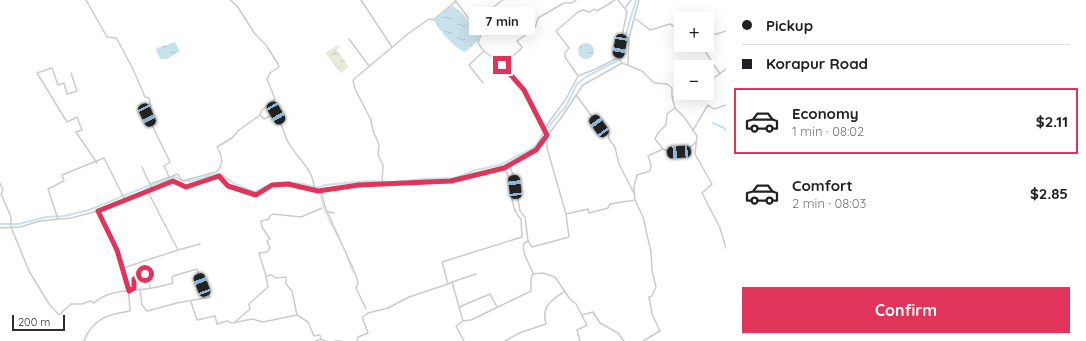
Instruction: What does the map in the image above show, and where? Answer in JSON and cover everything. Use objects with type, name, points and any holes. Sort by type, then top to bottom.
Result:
[{"type":"street","points":[[86,0],[107,37],[116,38],[118,41],[133,69],[142,93],[145,97],[149,98],[152,112],[147,115],[170,162],[164,166],[169,177]]},
{"type":"street","points":[[150,184],[178,174],[182,181],[216,172],[220,169],[222,162],[217,147],[232,138],[239,130],[260,116],[262,110],[275,99],[267,79],[270,73],[279,67],[274,55],[255,34],[242,13],[230,0]]},
{"type":"street","points":[[361,0],[392,47]]},
{"type":"street","points":[[472,26],[478,23],[478,18],[503,0]]},
{"type":"street","points":[[502,65],[521,49],[522,47],[517,41],[535,28],[538,18],[564,3],[572,3],[576,0]]},
{"type":"street","points":[[578,76],[565,57],[565,53],[569,48],[568,45],[556,31],[578,12],[583,10],[589,12],[594,9],[597,11],[616,0],[625,8],[626,15],[619,58],[622,63]]},
{"type":"street","points":[[625,8],[631,0]]},
{"type":"street","points":[[628,64],[629,38],[639,0]]},
{"type":"street","points":[[382,183],[383,165],[378,155],[379,144],[373,131],[371,120],[353,82],[356,76],[409,33],[429,19],[433,20],[455,1],[472,26],[481,35],[478,43],[484,51],[502,65],[524,90],[545,132],[546,148],[566,214],[569,237],[532,247],[528,242],[525,217],[520,211],[514,177],[509,165]]},
{"type":"street","points":[[635,18],[650,30],[670,24],[674,26]]},
{"type":"street","points":[[714,34],[726,31]]},
{"type":"street","points":[[349,39],[369,66]]},
{"type":"street","points":[[483,83],[469,64],[484,51]]},
{"type":"street","points":[[706,52],[720,74]]},
{"type":"street","points":[[0,228],[20,227],[40,221],[98,211],[146,190],[173,181],[186,187],[219,176],[228,186],[256,195],[272,185],[288,184],[321,191],[382,183],[451,181],[504,168],[536,150],[578,76],[619,58]]},
{"type":"street","points":[[545,132],[561,118],[583,85],[622,63],[628,64],[642,71],[654,83],[668,85],[672,88],[672,97],[675,108],[684,117],[697,136],[695,154],[712,184],[702,193],[720,228],[726,248]]},
{"type":"street","points":[[71,73],[78,90],[67,94],[64,83],[58,85],[52,68],[37,73],[67,122],[77,117],[82,130],[76,132],[97,163]]},
{"type":"street","points":[[714,78],[726,69]]},
{"type":"street","points":[[576,95],[599,126],[608,130],[609,138],[615,147],[619,164],[635,195]]},
{"type":"street","points":[[693,130],[708,105],[714,109],[726,105]]},
{"type":"street","points":[[675,108],[667,114],[666,125],[656,135],[655,139],[663,149],[669,152],[685,152],[697,141]]},
{"type":"street","points":[[260,116],[264,119],[276,113],[282,124],[287,140],[307,168],[314,185],[314,189]]},
{"type":"street","points":[[643,341],[660,331],[652,314],[649,300],[656,287],[652,268],[651,252],[643,217],[635,200],[634,186],[637,175],[650,171],[648,156],[663,149]]},
{"type":"street","points":[[58,219],[48,189],[64,181],[62,176],[97,163],[104,158],[125,200]]},
{"type":"street","points":[[142,167],[152,188]]},
{"type":"street","points":[[448,284],[442,262],[522,237],[521,219],[515,213],[508,174],[504,168]]},
{"type":"street","points":[[0,183],[3,190],[1,194],[12,221],[11,228],[29,271],[49,304],[59,315],[71,304],[86,304],[90,301],[94,303],[101,297],[124,290],[129,291],[132,290],[174,284],[172,278],[173,276],[197,269],[202,285],[210,297],[191,302],[177,303],[147,311],[142,305],[140,289]]},
{"type":"street","points":[[146,190],[178,250]]},
{"type":"street","points":[[321,191],[326,210],[355,273],[358,283],[356,288],[366,309]]},
{"type":"street","points":[[566,214],[588,209],[589,213],[608,208],[610,204],[635,200]]},
{"type":"street","points":[[234,323],[250,309],[249,304],[268,287],[259,253],[267,252],[270,248],[267,241],[270,239],[262,227],[261,221],[269,219],[273,214],[301,217],[322,208]]},
{"type":"street","points":[[326,210],[334,213]]},
{"type":"street","points":[[84,341],[88,331],[98,320],[112,313],[130,311],[129,291],[123,268],[117,250],[98,211]]},
{"type":"street","points":[[528,242],[524,243],[523,247],[525,258],[533,274]]},
{"type":"street","points":[[123,268],[200,244]]},
{"type":"street","points":[[258,266],[262,265]]},
{"type":"street","points":[[132,290],[135,286],[134,279],[142,273],[149,277],[150,288]]},
{"type":"street","points":[[533,274],[543,273],[555,277],[570,299],[576,304],[587,325],[577,330],[580,341]]},
{"type":"street","points":[[357,341],[358,336],[368,333],[363,320],[363,317],[368,313],[388,308],[409,297],[476,274]]},
{"type":"street","points":[[464,341],[456,326],[463,321],[471,320],[531,291],[530,279],[533,274]]},
{"type":"street","points":[[266,276],[272,275],[275,278],[286,277],[286,284],[292,291],[297,315]]},
{"type":"street","points":[[452,282],[463,321]]},
{"type":"street","points":[[505,341],[520,333],[546,324],[545,315],[550,300],[565,291]]},
{"type":"street","points":[[460,307],[490,294],[497,307]]},
{"type":"street","points":[[191,302],[197,320],[215,316],[217,324],[227,321],[234,323],[252,319],[263,322],[297,315],[308,322],[314,336],[320,335],[322,338],[321,339],[326,341]]},
{"type":"street","points":[[582,316],[593,312],[600,323],[618,333],[624,341]]},
{"type":"street","points":[[316,341],[321,339]]},
{"type":"green space","points":[[338,45],[340,47],[337,50],[349,67],[341,73],[325,53]]},
{"type":"water","points":[[452,5],[463,14],[480,36],[479,40],[465,52],[448,39],[439,29],[434,20]]},
{"type":"water","points":[[175,42],[180,51],[167,59],[160,59],[156,50],[157,48]]},
{"type":"water","points":[[586,43],[592,45],[594,51],[592,57],[586,59],[580,57],[578,51],[580,45]]},
{"type":"waterway","points":[[0,224],[19,224],[46,217],[64,216],[89,210],[175,177],[187,181],[221,174],[235,184],[255,192],[266,186],[285,182],[317,187],[368,181],[395,182],[454,178],[476,170],[500,165],[531,149],[537,144],[543,133],[566,106],[577,84],[586,77],[622,58],[626,34],[636,0]]},
{"type":"waterway","points":[[713,123],[724,128],[726,131]]},
{"type":"waterway","points":[[319,192],[325,211],[337,236]]},
{"type":"waterway","points":[[347,257],[353,273]]},
{"type":"route","points":[[145,274],[142,273],[134,279],[135,286],[129,291],[117,250],[98,211],[146,190],[159,187],[173,181],[186,187],[219,176],[228,186],[256,195],[272,185],[288,184],[318,191],[359,185],[451,181],[504,168],[536,150],[547,135],[543,130],[524,90],[502,65]]}]
